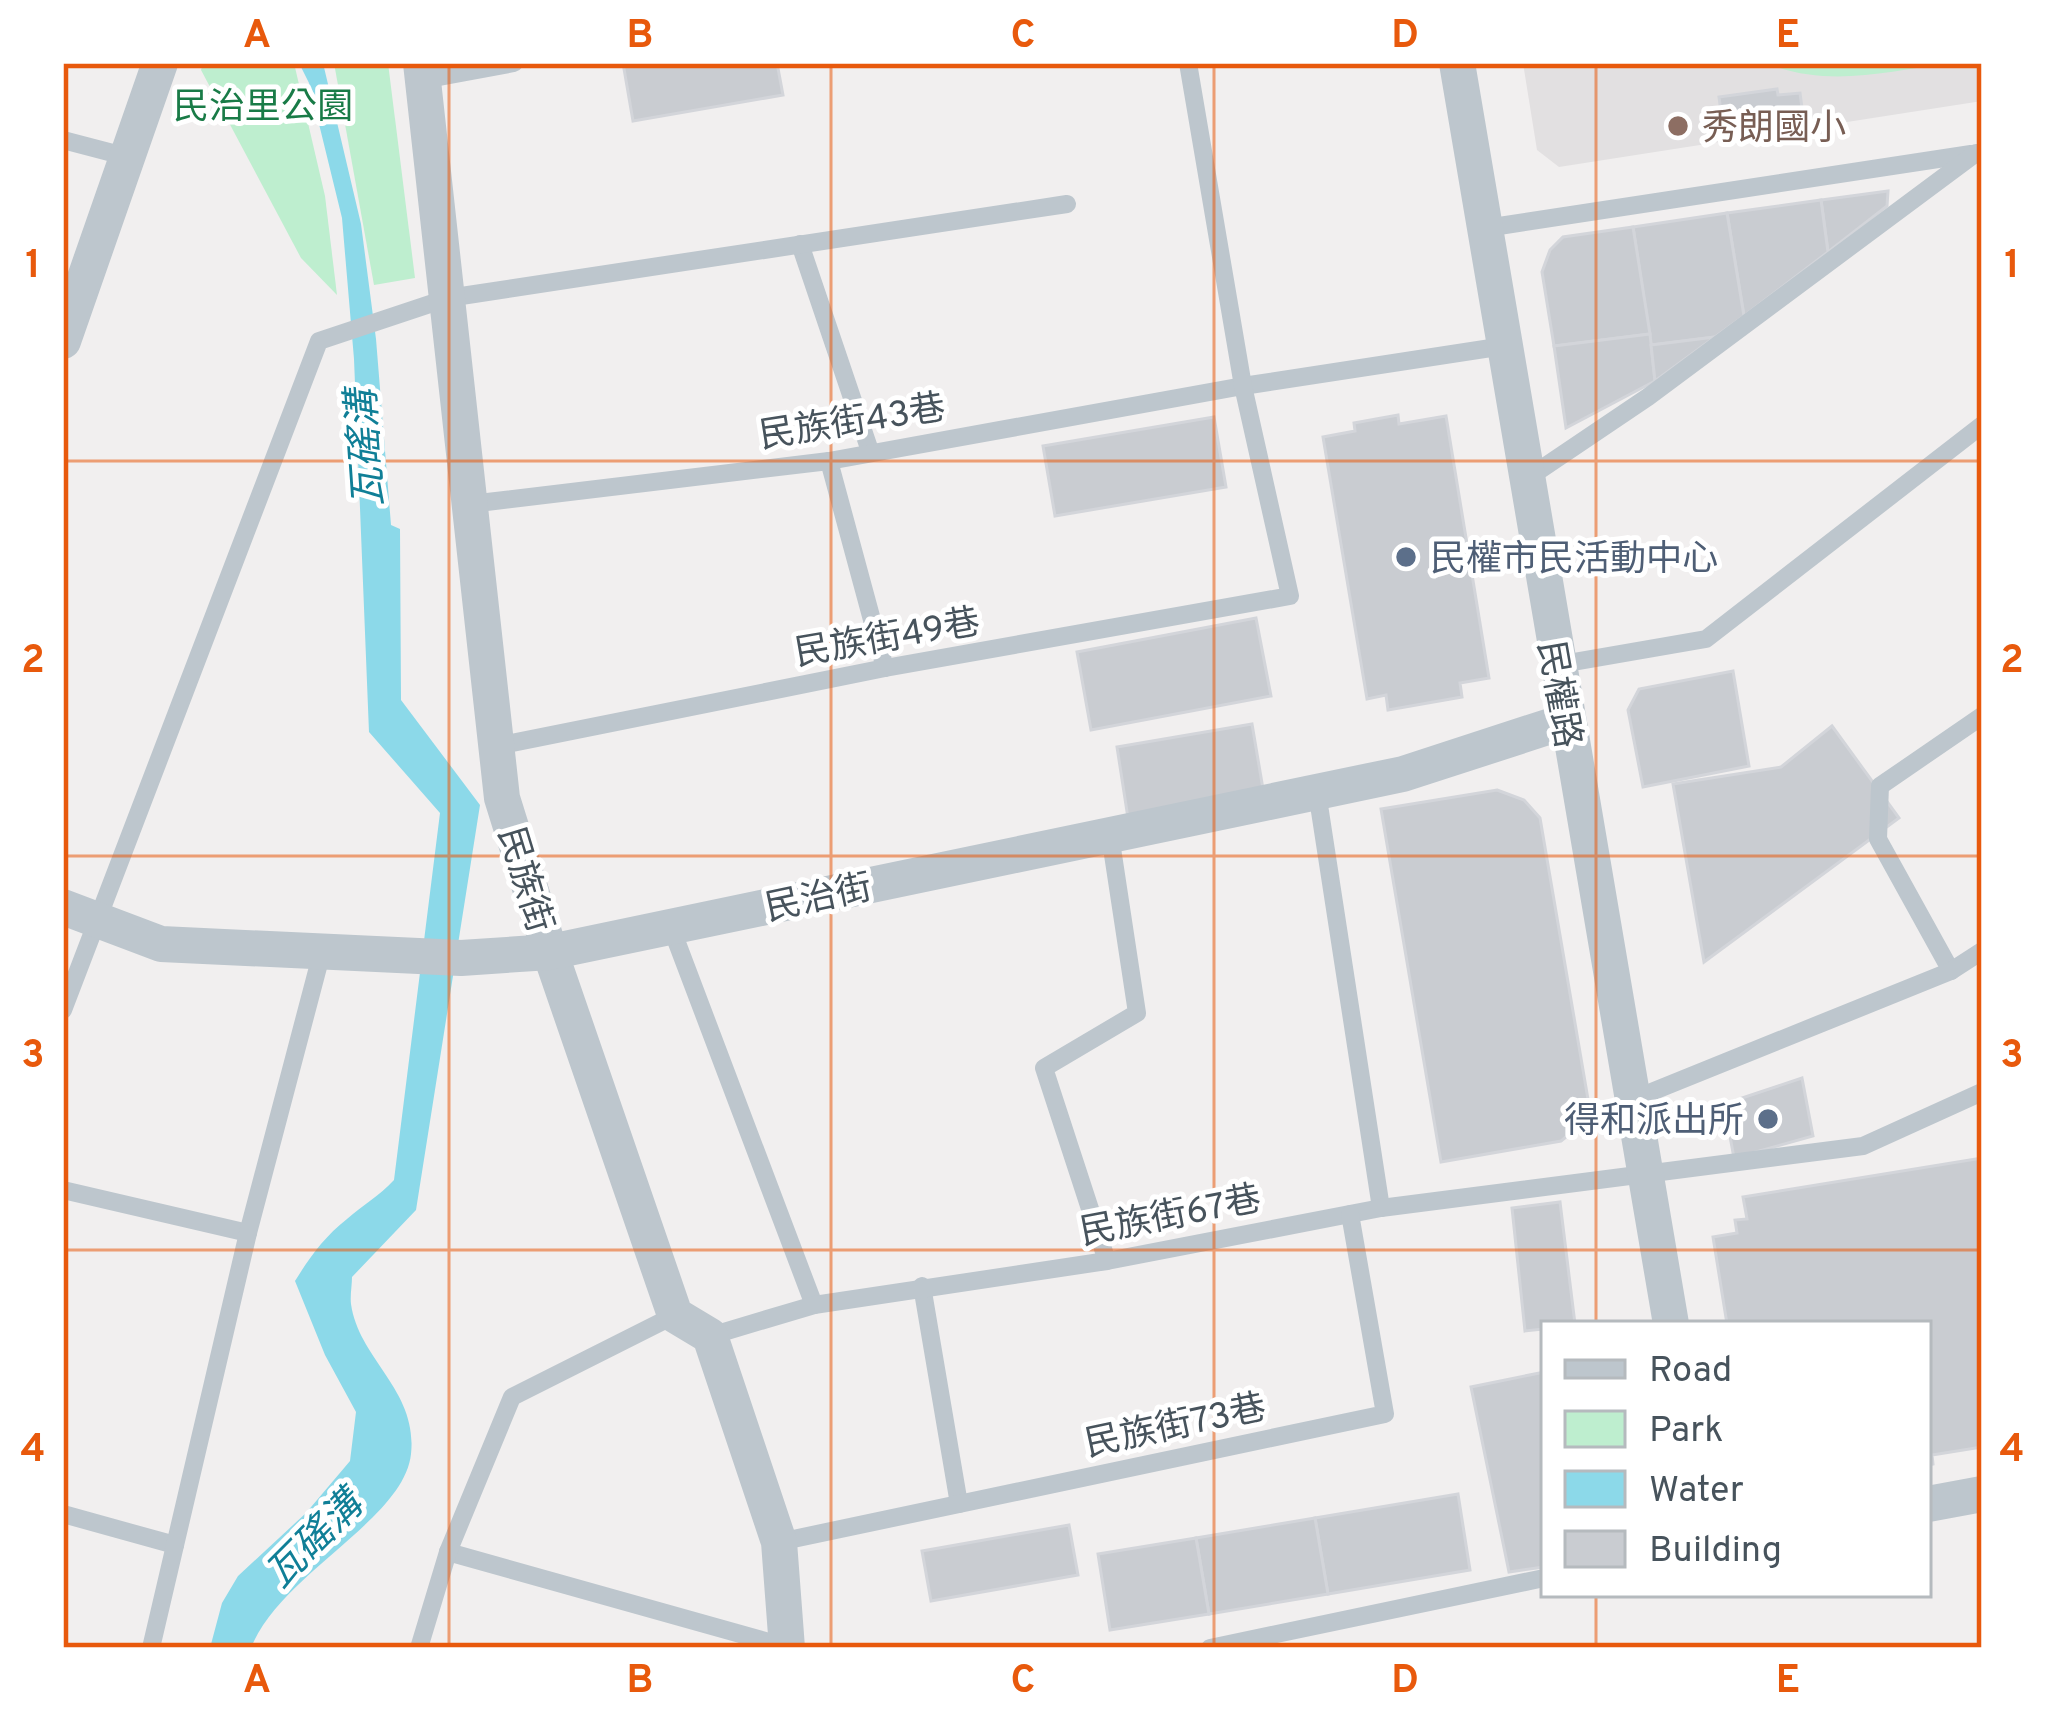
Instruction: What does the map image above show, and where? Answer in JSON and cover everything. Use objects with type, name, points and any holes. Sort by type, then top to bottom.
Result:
[{"type":"street","points":[[63,341],[160,63]]},
{"type":"street","name":"民權路","points":[[1457,63],[1671,1321]]},
{"type":"street","name":"民族街","points":[[422,72],[502,798],[550,952],[676,1315]]},
{"type":"street","name":"民治街","points":[[63,908],[161,944],[460,958],[550,952],[1403,774],[1566,721]]},
{"type":"street","points":[[676,1315],[710,1336],[779,1542],[787,1647]]},
{"type":"street","points":[[1931,1503],[1982,1494]]},
{"type":"lane","points":[[422,72],[514,63]]},
{"type":"lane","points":[[1188,63],[1243,386]]},
{"type":"lane","points":[[63,140],[128,157]]},
{"type":"lane","points":[[1486,228],[1979,153]]},
{"type":"lane","points":[[1526,480],[1648,397],[1979,153]]},
{"type":"lane","points":[[63,1010],[320,341],[448,298],[1067,204]]},
{"type":"lane","points":[[800,244],[870,451]]},
{"type":"lane","name":"民族街43巷","points":[[470,504],[829,461],[1243,386],[1504,346]]},
{"type":"lane","name":"民族街49巷","points":[[497,746],[885,668],[1289,596],[1243,386]]},
{"type":"lane","points":[[1556,664],[1706,639],[1982,425]]},
{"type":"lane","points":[[829,461],[885,668]]},
{"type":"lane","points":[[1951,971],[1878,839],[1880,786],[1982,716]]},
{"type":"lane","points":[[1317,792],[1381,1208]]},
{"type":"lane","points":[[1107,1262],[1045,1068],[1137,1013],[1110,835]]},
{"type":"lane","points":[[671,927],[814,1305]]},
{"type":"lane","points":[[1634,1099],[1951,971],[1982,951]]},
{"type":"lane","points":[[151,1648],[248,1233],[322,952]]},
{"type":"lane","name":"民族街67巷","points":[[710,1336],[814,1305],[1107,1262],[1381,1208],[1863,1146],[1982,1092]]},
{"type":"lane","points":[[63,1190],[248,1233]]},
{"type":"lane","name":"民族街73巷","points":[[779,1542],[1385,1414],[1350,1214]]},
{"type":"lane","points":[[922,1286],[959,1504]]},
{"type":"lane","points":[[418,1648],[448,1552],[512,1396],[676,1315]]},
{"type":"lane","points":[[63,1514],[176,1544]]},
{"type":"lane","points":[[448,1552],[787,1647]]},
{"type":"lane","points":[[1210,1648],[1541,1579]]},
{"type":"shaded area","name":"秀朗國小","points":[[1523,63],[1982,63],[1982,101],[1559,167],[1537,150]]},
{"type":"green space","name":"民治里公園","points":[[203,63],[294,63],[325,196],[337,295],[301,258],[201,70]]},
{"type":"green space","points":[[334,63],[388,63],[415,278],[374,285]]},
{"type":"green space","points":[[1766,63],[1948,63],[1833,76],[1788,71]]},
{"type":"water","name":"瓦磘溝","points":[[299,63],[323,63],[361,224],[391,525],[400,529],[401,700],[480,805],[416,1210],[352,1277],[356,1324],[406,1411],[411,1454],[387,1502],[287,1596],[251,1648],[210,1648],[222,1603],[238,1576],[306,1513],[350,1461],[356,1412],[325,1355],[295,1281],[331,1233],[394,1180],[440,813],[369,732],[354,359],[342,218],[309,83]]},
{"type":"building","points":[[623,63],[777,63],[783,95],[633,121]]},
{"type":"building","points":[[1777,89],[1778,95],[1800,93],[1804,123],[1724,134],[1719,97]]},
{"type":"building","points":[[1888,191],[1887,206],[1828,252],[1821,200]]},
{"type":"building","points":[[1821,200],[1828,252],[1744,316],[1727,213]]},
{"type":"building","points":[[1727,213],[1744,316],[1715,337],[1651,345],[1633,227]]},
{"type":"building","points":[[1633,227],[1650,334],[1554,346],[1542,272],[1550,250],[1563,237]]},
{"type":"building","points":[[1650,334],[1655,381],[1566,428],[1554,346]]},
{"type":"building","points":[[1715,337],[1655,381],[1651,345]]},
{"type":"building","name":"民權市民活動中心","points":[[1398,415],[1399,424],[1446,416],[1489,678],[1460,683],[1462,697],[1388,710],[1386,695],[1367,699],[1323,437],[1355,431],[1354,423]]},
{"type":"building","points":[[1214,417],[1226,487],[1055,516],[1043,446]]},
{"type":"building","points":[[1256,618],[1271,696],[1091,730],[1077,652]]},
{"type":"building","points":[[1733,671],[1749,766],[1643,787],[1628,710],[1639,689]]},
{"type":"building","points":[[1252,724],[1264,795],[1128,818],[1117,747]]},
{"type":"building","points":[[1832,726],[1899,818],[1704,962],[1673,784],[1781,767]]},
{"type":"building","points":[[1497,790],[1524,800],[1540,818],[1589,1105],[1582,1124],[1561,1141],[1441,1162],[1381,809]]},
{"type":"building","name":"得和派出所","points":[[1802,1078],[1813,1136],[1734,1158],[1724,1104]]},
{"type":"building","points":[[1982,1158],[1982,1447],[1932,1455],[1931,1464],[1931,1321],[1727,1321],[1713,1237],[1737,1233],[1735,1220],[1747,1219],[1743,1197]]},
{"type":"building","points":[[1560,1202],[1575,1321],[1541,1321],[1541,1329],[1525,1331],[1512,1208]]},
{"type":"building","points":[[1541,1373],[1541,1567],[1509,1572],[1471,1387]]},
{"type":"building","points":[[1458,1494],[1470,1570],[1328,1594],[1315,1518]]},
{"type":"building","points":[[1315,1518],[1328,1594],[1209,1614],[1196,1538]]},
{"type":"building","points":[[1069,1525],[1078,1575],[931,1601],[922,1551]]},
{"type":"building","points":[[1196,1538],[1209,1614],[1110,1630],[1098,1554]]},
{"type":"place","name":"秀朗國小","points":[[1678,126]]},
{"type":"place","name":"民權市民活動中心","points":[[1406,557]]},
{"type":"place","name":"得和派出所","points":[[1768,1119]]}]
